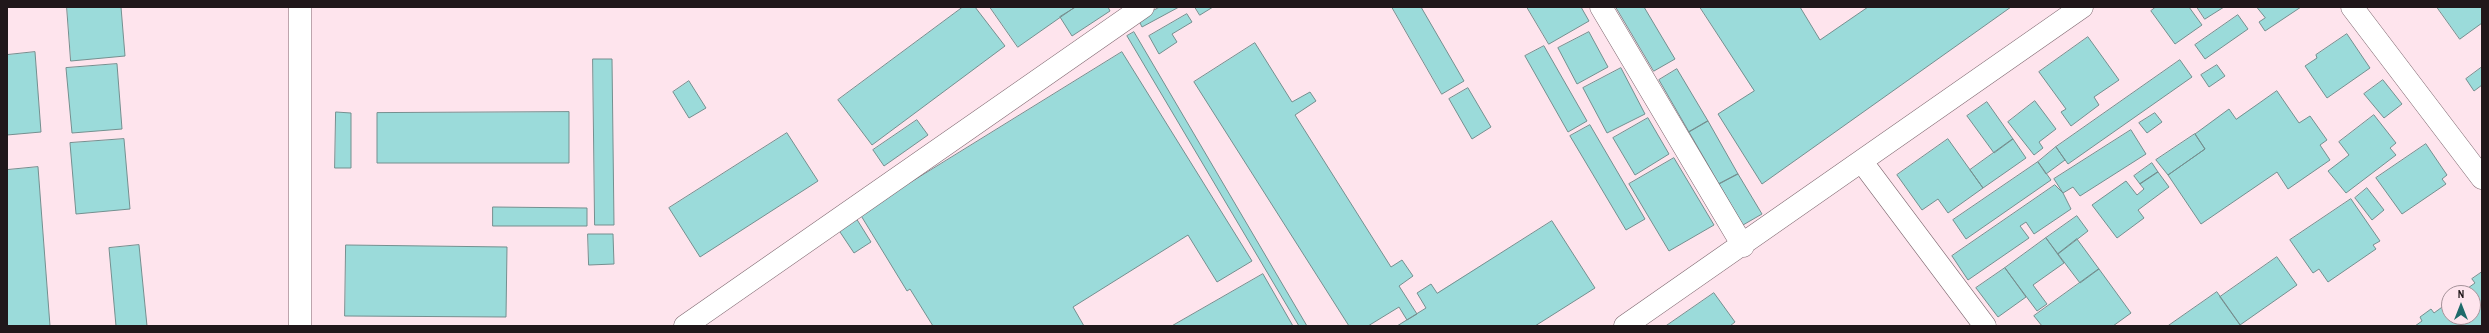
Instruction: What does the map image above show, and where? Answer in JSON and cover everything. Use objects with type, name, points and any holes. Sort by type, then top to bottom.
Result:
[{"type":"street","points":[[300,7],[300,326]]},
{"type":"street","points":[[685,326],[1144,7]]},
{"type":"street","points":[[1601,7],[1743,246]]},
{"type":"street","points":[[1625,326],[1743,246],[2082,7]]},
{"type":"street","points":[[2352,7],[2482,178]]},
{"type":"street","points":[[1862,162],[1985,326]]},
{"type":"building","points":[[67,7],[121,7],[125,56],[71,61]]},
{"type":"building","points":[[963,7],[975,7],[1005,46],[872,145],[838,100]]},
{"type":"building","points":[[990,7],[1075,7],[1018,47]]},
{"type":"building","points":[[1076,7],[1108,7],[1110,11],[1072,36],[1060,17]]},
{"type":"building","points":[[1160,7],[1179,7],[1142,27],[1138,19]]},
{"type":"building","points":[[1195,7],[1213,7],[1200,15]]},
{"type":"building","points":[[1392,7],[1421,7],[1464,81],[1442,94]]},
{"type":"building","points":[[1527,7],[1581,7],[1589,21],[1549,44]]},
{"type":"building","points":[[1616,7],[1644,7],[1675,59],[1654,71]]},
{"type":"building","points":[[1700,7],[1800,7],[1820,40],[1868,7],[2011,7],[1762,184],[1718,114],[1754,91]]},
{"type":"building","points":[[2156,7],[2189,7],[2202,25],[2175,44],[2151,11]]},
{"type":"building","points":[[2197,7],[2224,7],[2205,19]]},
{"type":"building","points":[[2257,7],[2301,7],[2265,31],[2259,22],[2265,18]]},
{"type":"building","points":[[2437,7],[2482,7],[2482,23],[2460,39]]},
{"type":"building","points":[[1187,14],[1192,22],[1172,34],[1177,42],[1159,54],[1149,36]]},
{"type":"building","points":[[2238,15],[2248,29],[2205,59],[2195,45]]},
{"type":"building","points":[[1134,32],[1307,326],[1299,326],[1127,36]]},
{"type":"building","points":[[1589,32],[1608,67],[1577,84],[1558,48]]},
{"type":"building","points":[[2347,34],[2370,68],[2327,98],[2305,66],[2317,58],[2316,55]]},
{"type":"building","points":[[2088,37],[2119,80],[2094,97],[2099,105],[2071,126],[2061,112],[2066,109],[2039,72]]},
{"type":"building","points":[[1255,43],[1292,102],[1310,92],[1316,101],[1295,115],[1391,267],[1402,260],[1413,276],[1399,286],[1417,314],[1407,320],[1399,307],[1368,326],[1349,326],[1194,82]]},
{"type":"building","points":[[1544,46],[1587,121],[1568,132],[1525,56]]},
{"type":"building","points":[[35,52],[41,132],[7,135],[7,55]]},
{"type":"building","points":[[1122,52],[1252,261],[1217,282],[1188,235],[1073,307],[1084,326],[933,326],[910,289],[907,291],[860,214]]},
{"type":"building","points":[[593,59],[612,59],[614,225],[595,225]]},
{"type":"building","points":[[2180,60],[2192,77],[2068,164],[2056,147]]},
{"type":"building","points":[[117,64],[122,129],[72,133],[66,68]]},
{"type":"building","points":[[2217,65],[2225,76],[2209,87],[2201,75]]},
{"type":"building","points":[[2482,67],[2482,85],[2474,91],[2466,79]]},
{"type":"building","points":[[1621,68],[1645,114],[1607,133],[1583,88]]},
{"type":"building","points":[[1677,69],[1708,121],[1689,132],[1659,80]]},
{"type":"building","points":[[2383,80],[2402,104],[2384,118],[2364,94]]},
{"type":"building","points":[[689,81],[706,108],[689,118],[673,92]]},
{"type":"building","points":[[1468,88],[1491,127],[1472,139],[1449,99]]},
{"type":"building","points":[[2277,91],[2299,123],[2310,116],[2327,140],[2320,145],[2330,160],[2288,189],[2277,172],[2201,224],[2168,175],[2205,149],[2195,134],[2229,109],[2236,119]]},
{"type":"building","points":[[2035,101],[2056,129],[2039,142],[2043,148],[2034,155],[2008,122]]},
{"type":"building","points":[[1987,102],[2013,139],[1994,153],[1967,116]]},
{"type":"building","points":[[336,112],[351,113],[351,168],[335,168]]},
{"type":"building","points":[[569,112],[569,163],[377,163],[377,113]]},
{"type":"building","points":[[2155,113],[2162,122],[2147,133],[2139,123]]},
{"type":"building","points":[[2374,115],[2396,143],[2390,148],[2396,155],[2346,193],[2328,171],[2349,155],[2339,142]]},
{"type":"building","points":[[1648,118],[1669,154],[1635,175],[1613,138]]},
{"type":"building","points":[[917,120],[928,135],[884,166],[873,150]]},
{"type":"building","points":[[1708,121],[1738,174],[1719,184],[1689,132]]},
{"type":"building","points":[[1590,125],[1645,219],[1626,230],[1570,136]]},
{"type":"building","points":[[2131,130],[2146,154],[2080,196],[2073,187],[2063,193],[2054,179]]},
{"type":"building","points":[[787,133],[818,181],[700,257],[669,208]]},
{"type":"building","points":[[2195,134],[2205,149],[2168,175],[2156,160]]},
{"type":"building","points":[[124,139],[130,209],[76,214],[70,143]]},
{"type":"building","points":[[1948,139],[1983,188],[1948,213],[1938,199],[1922,210],[1897,175]]},
{"type":"building","points":[[2013,139],[2026,158],[1983,188],[1970,170]]},
{"type":"building","points":[[2426,144],[2447,175],[2442,179],[2446,184],[2402,214],[2376,178]]},
{"type":"building","points":[[2056,147],[2065,160],[2046,174],[2038,162]]},
{"type":"building","points":[[1674,158],[1714,225],[1669,251],[1629,184]]},
{"type":"building","points":[[2038,162],[2051,180],[1966,239],[1953,220]]},
{"type":"building","points":[[2152,163],[2158,172],[2140,184],[2134,176]]},
{"type":"building","points":[[38,167],[50,326],[7,326],[7,170]]},
{"type":"building","points":[[2158,172],[2169,187],[2138,210],[2144,218],[2117,238],[2092,205],[2126,181],[2137,195],[2144,189],[2140,184]]},
{"type":"building","points":[[1738,174],[1762,214],[1743,225],[1719,184]]},
{"type":"building","points":[[2055,185],[2063,193],[2071,209],[2034,234],[2026,222],[2020,226],[2029,238],[1968,280],[1952,256]]},
{"type":"building","points":[[2367,188],[2384,210],[2372,220],[2355,198]]},
{"type":"building","points":[[2351,199],[2380,241],[2373,245],[2376,249],[2328,282],[2319,269],[2313,273],[2290,240]]},
{"type":"building","points":[[493,207],[587,208],[587,226],[493,226]]},
{"type":"building","points":[[2077,216],[2088,231],[2058,254],[2046,238]]},
{"type":"building","points":[[856,218],[871,242],[854,253],[838,229]]},
{"type":"building","points":[[1552,221],[1595,288],[1535,326],[1397,326],[1426,308],[1417,293],[1431,284],[1437,293]]},
{"type":"building","points":[[588,234],[613,234],[614,264],[589,265]]},
{"type":"building","points":[[2046,238],[2064,263],[2033,285],[2047,304],[2037,311],[2005,268]]},
{"type":"building","points":[[2077,239],[2099,269],[2080,283],[2058,254]]},
{"type":"building","points":[[139,245],[147,326],[116,326],[109,248]]},
{"type":"building","points":[[346,245],[507,247],[506,317],[345,316]]},
{"type":"building","points":[[2277,257],[2297,285],[2240,325],[2220,297]]},
{"type":"building","points":[[2005,268],[2026,297],[1998,317],[1976,288]]},
{"type":"building","points":[[2099,269],[2131,313],[2113,326],[2042,326],[2034,316]]},
{"type":"building","points":[[2482,272],[2482,326],[2415,326],[2422,321],[2420,317],[2431,309],[2434,313],[2441,308],[2441,325],[2481,325],[2481,285],[2472,285],[2475,283],[2472,279]]},
{"type":"building","points":[[1263,274],[1293,326],[1172,326]]},
{"type":"building","points":[[2217,292],[2241,326],[2168,326]]},
{"type":"building","points":[[1714,293],[1735,322],[1730,326],[1666,326]]}]
